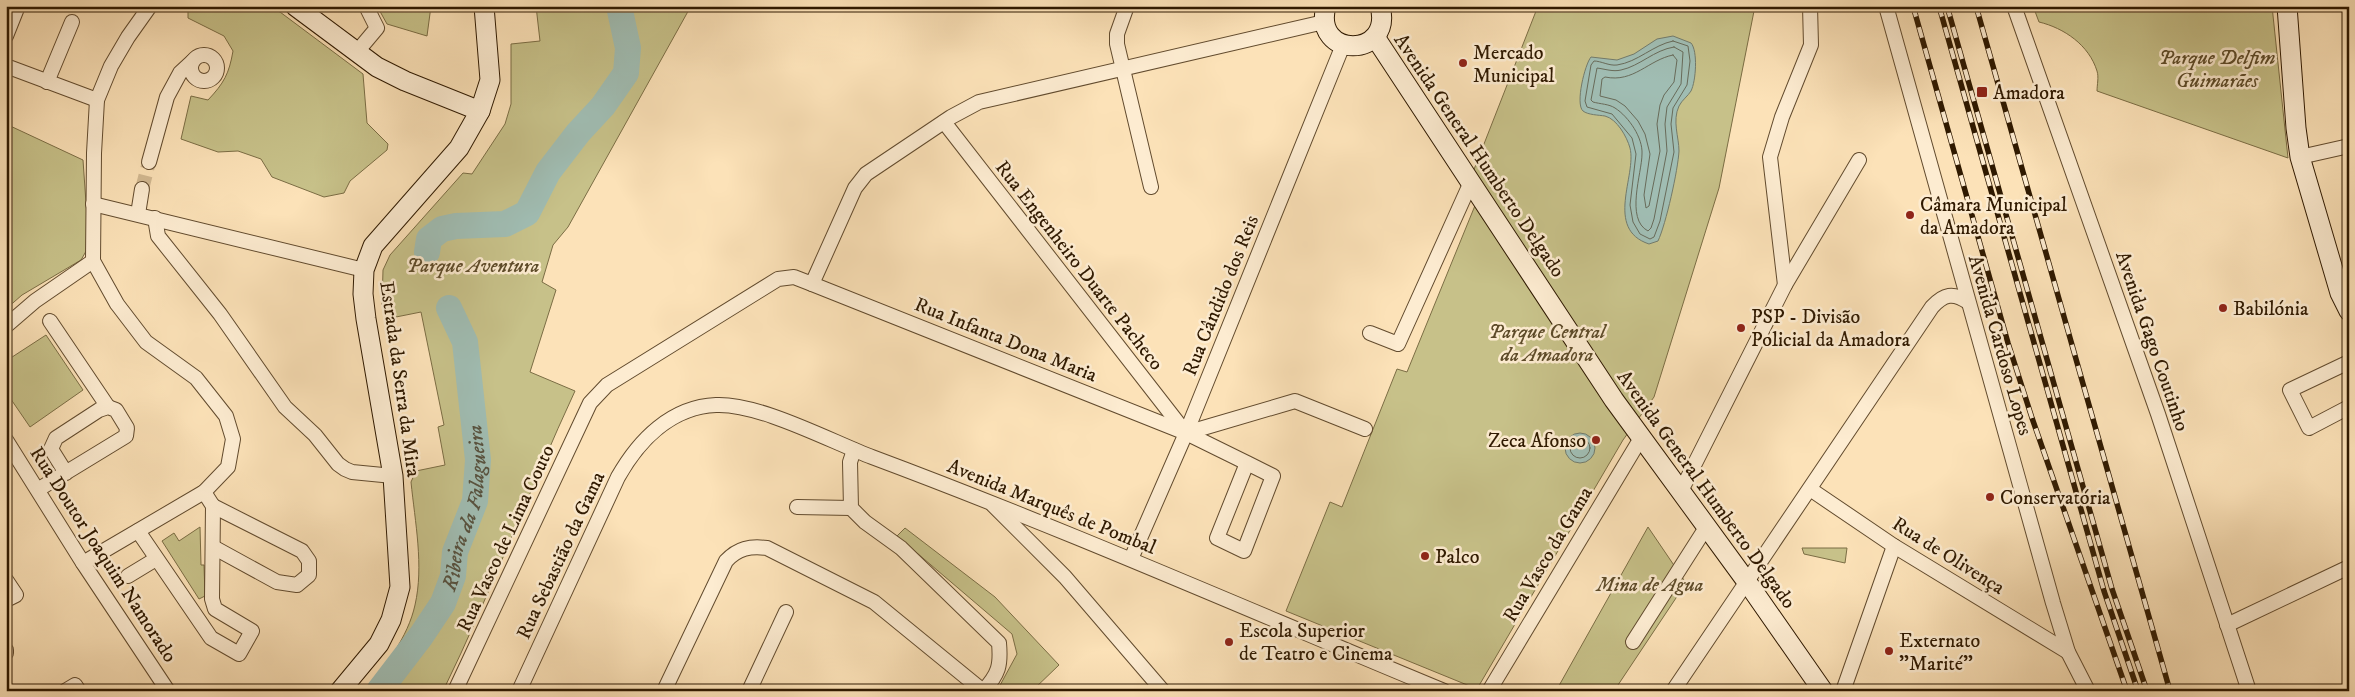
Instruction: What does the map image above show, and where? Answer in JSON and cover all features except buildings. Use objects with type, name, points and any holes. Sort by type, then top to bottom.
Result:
[{"type":"street","points":[[6,36],[18,6]]},
{"type":"street","points":[[83,562],[204,492],[228,467],[233,440],[226,416],[196,378],[146,342],[117,304],[93,261],[97,100],[111,66],[150,6]]},
{"type":"street","points":[[295,6],[377,67],[405,81],[480,111]]},
{"type":"street","points":[[356,53],[378,28],[366,6]]},
{"type":"street","name":"Estrada da Serra da Mira","points":[[340,691],[379,644],[391,620],[398,599],[400,576],[393,476],[366,318],[363,294],[364,270],[373,246],[459,148],[480,111],[490,80],[484,6]]},
{"type":"street","points":[[1127,6],[1117,38],[1122,68],[1151,187]]},
{"type":"street","points":[[812,284],[855,188],[866,174],[969,106],[1325,14],[1330,36],[1343,45],[1360,46],[1375,37],[1382,22],[1380,6]]},
{"type":"street","points":[[1785,285],[1770,157],[1782,117],[1811,45],[1810,6]]},
{"type":"street","name":"Avenida Cardoso Lopes","points":[[1886,6],[2068,652],[2088,691]]},
{"type":"street","name":"Avenida Gago Coutinho","points":[[2014,6],[2158,414],[2249,691]]},
{"type":"street","points":[[2287,6],[2300,158],[2340,293],[2349,311]]},
{"type":"street","points":[[47,82],[72,22]]},
{"type":"street","name":"Avenida General Humberto Delgado","points":[[1375,37],[1641,438],[1748,582],[1823,691]]},
{"type":"street","name":"Rua Cândido dos Reis","points":[[1131,559],[1186,432],[1343,45]]},
{"type":"street","points":[[149,162],[167,97],[180,73],[194,61]]},
{"type":"street","points":[[6,66],[97,100]]},
{"type":"street","name":"Rua Engenheiro Duarte Pacheco","points":[[944,122],[1186,432]]},
{"type":"street","points":[[2300,158],[2349,146]]},
{"type":"street","points":[[1681,491],[1785,285],[1859,160]]},
{"type":"street","points":[[1370,333],[1398,344],[1471,182]]},
{"type":"street","points":[[138,214],[142,189]]},
{"type":"street","points":[[93,204],[364,270]]},
{"type":"street","points":[[155,218],[158,236],[220,314],[285,407],[315,434],[338,464],[345,469],[352,472],[393,476]]},
{"type":"street","points":[[6,326],[34,301],[93,261]]},
{"type":"street","name":"Rua Infanta Dona Maria","points":[[590,403],[607,385],[778,279],[794,277],[1186,432],[1273,476],[1244,551],[1218,538],[1246,463]]},
{"type":"street","points":[[1673,691],[1932,306],[1948,295],[1954,295],[1968,302]]},
{"type":"street","points":[[39,489],[126,436],[127,428],[116,410],[108,407],[50,321]]},
{"type":"street","points":[[2349,362],[2290,390],[2308,428],[2349,407]]},
{"type":"street","points":[[1186,432],[1295,401],[1365,429]]},
{"type":"street","name":"Rua Vasco de Lima Couto","points":[[455,691],[590,403]]},
{"type":"street","name":"Avenida Marquês de Pombal","points":[[644,439],[664,422],[682,413],[709,406],[736,406],[758,411],[989,501],[1444,691]]},
{"type":"street","points":[[66,473],[51,449],[56,438],[99,410],[108,407]]},
{"type":"street","name":"Rua Vasco da Gama","points":[[1488,691],[1641,438]]},
{"type":"street","name":"Rua Sebastião da Gama","points":[[519,691],[618,477],[644,439]]},
{"type":"street","name":"Rua Doutor Joaquim Namorado","points":[[6,440],[168,691]]},
{"type":"street","points":[[850,508],[850,462],[854,450]]},
{"type":"street","name":"Rua de Olivença","points":[[1810,488],[1894,546],[2068,652]]},
{"type":"street","points":[[204,492],[213,506],[302,551],[309,561],[309,574],[297,585],[277,582],[213,547]]},
{"type":"street","points":[[989,501],[1065,577],[1163,691]]},
{"type":"street","points":[[138,530],[211,638],[239,654],[252,631],[215,609],[212,599],[213,506]]},
{"type":"street","points":[[664,691],[721,569],[732,555],[749,547],[767,548],[808,566],[874,602],[983,691],[990,683],[1000,664],[999,642],[902,548],[865,522],[850,508],[797,508]]},
{"type":"street","points":[[1633,642],[1706,526]]},
{"type":"street","points":[[1844,691],[1894,546]]},
{"type":"street","points":[[128,576],[156,559]]},
{"type":"street","points":[[2227,624],[2349,567]]},
{"type":"street","points":[[6,580],[16,595],[6,600]]},
{"type":"street","points":[[749,691],[786,612]]},
{"type":"street","points":[[65,691],[75,685],[79,691]]},
{"type":"green space","points":[[188,6],[262,6],[280,12],[363,74],[367,123],[388,144],[387,150],[350,181],[344,193],[324,197],[272,177],[261,159],[238,151],[218,152],[181,139],[191,96],[208,100],[225,78],[233,51],[224,36],[188,18]]},
{"type":"green space","points":[[377,6],[403,9],[404,6],[431,6],[427,36],[387,24]]},
{"type":"green space","name":"Parque Aventura","points":[[536,6],[691,6],[568,227],[553,245],[542,282],[556,290],[530,372],[575,391],[461,654],[443,691],[364,691],[395,651],[407,629],[415,605],[418,590],[419,559],[411,482],[416,471],[445,465],[438,427],[444,425],[421,312],[391,318],[386,305],[382,305],[383,270],[390,255],[463,173],[472,174],[505,124],[511,104],[511,44],[540,41]]},
{"type":"green space","name":"Parque Central da Amadora","points":[[1538,6],[1755,6],[1719,188],[1654,397],[1623,440],[1477,689],[1286,611],[1330,502],[1342,507],[1397,369],[1407,372],[1483,186],[1473,172]]},
{"type":"green space","name":"Parque Delfim Guimarães","points":[[2033,6],[2272,6],[2288,158],[2097,91],[2098,73],[2088,53],[2066,33],[2039,22]]},
{"type":"green space","points":[[6,124],[83,160],[89,246],[81,260],[22,295],[6,309]]},
{"type":"green space","points":[[46,335],[83,390],[30,427],[6,392],[6,361]]},
{"type":"green space","points":[[200,527],[201,565],[204,565],[205,596],[199,599],[162,541],[174,533],[179,541]]},
{"type":"green space","name":"Mina de Agua","points":[[1648,527],[1686,583],[1614,691],[1556,691]]},
{"type":"green space","points":[[905,528],[995,597],[1059,665],[1032,691],[1000,691],[998,689],[1017,654],[1012,634],[897,536]]},
{"type":"green space","points":[[1802,548],[1847,548],[1845,563],[1804,554]]},
{"type":"water","points":[[1673,36],[1691,43],[1695,52],[1695,74],[1691,91],[1680,104],[1676,117],[1679,151],[1668,210],[1658,241],[1649,244],[1636,237],[1628,226],[1625,214],[1625,200],[1631,159],[1627,139],[1614,121],[1605,116],[1583,111],[1580,93],[1591,57],[1617,60],[1634,54],[1657,39]]},
{"type":"water","points":[[1580,433],[1586,434],[1594,442],[1594,454],[1586,462],[1580,463],[1574,462],[1566,454],[1565,448],[1566,442],[1574,434]]},
{"type":"waterway","name":"Ribeira da Falagueira","points":[[427,252],[429,239],[442,229],[456,226],[505,224],[527,213],[548,172],[578,133],[603,106],[626,73],[628,48],[619,6]]},
{"type":"waterway","name":"Ribeira da Falagueira","points":[[379,691],[421,636],[443,603],[453,576],[455,552],[475,501],[478,460],[465,342],[449,308]]},
{"type":"tunnel","points":[[142,189],[149,162]]},
{"type":"railway","points":[[1913,6],[2008,343],[2032,418],[2127,691]]},
{"type":"railway","points":[[1939,6],[2104,591],[2138,691]]},
{"type":"railway","points":[[1947,6],[2112,589],[2147,691]]},
{"type":"railway","points":[[1976,6],[2170,691]]},
{"type":"place","name":"Mercado Municipal","points":[[1463,63]]},
{"type":"place","name":"Amadora","points":[[1982,92]]},
{"type":"place","name":"Câmara Municipal da Amadora","points":[[1910,215]]},
{"type":"place","name":"Babilónia","points":[[2223,308]]},
{"type":"place","name":"PSP - Divisão Policial da Amadora","points":[[1741,328]]},
{"type":"place","name":"Zeca Afonso","points":[[1596,440]]},
{"type":"place","name":"Conservatória","points":[[1990,497]]},
{"type":"place","name":"Palco","points":[[1425,556]]},
{"type":"place","name":"Escola Superior de Teatro e Cinema","points":[[1229,642]]},
{"type":"place","name":"Externato \"Marité\"","points":[[1889,651]]}]
